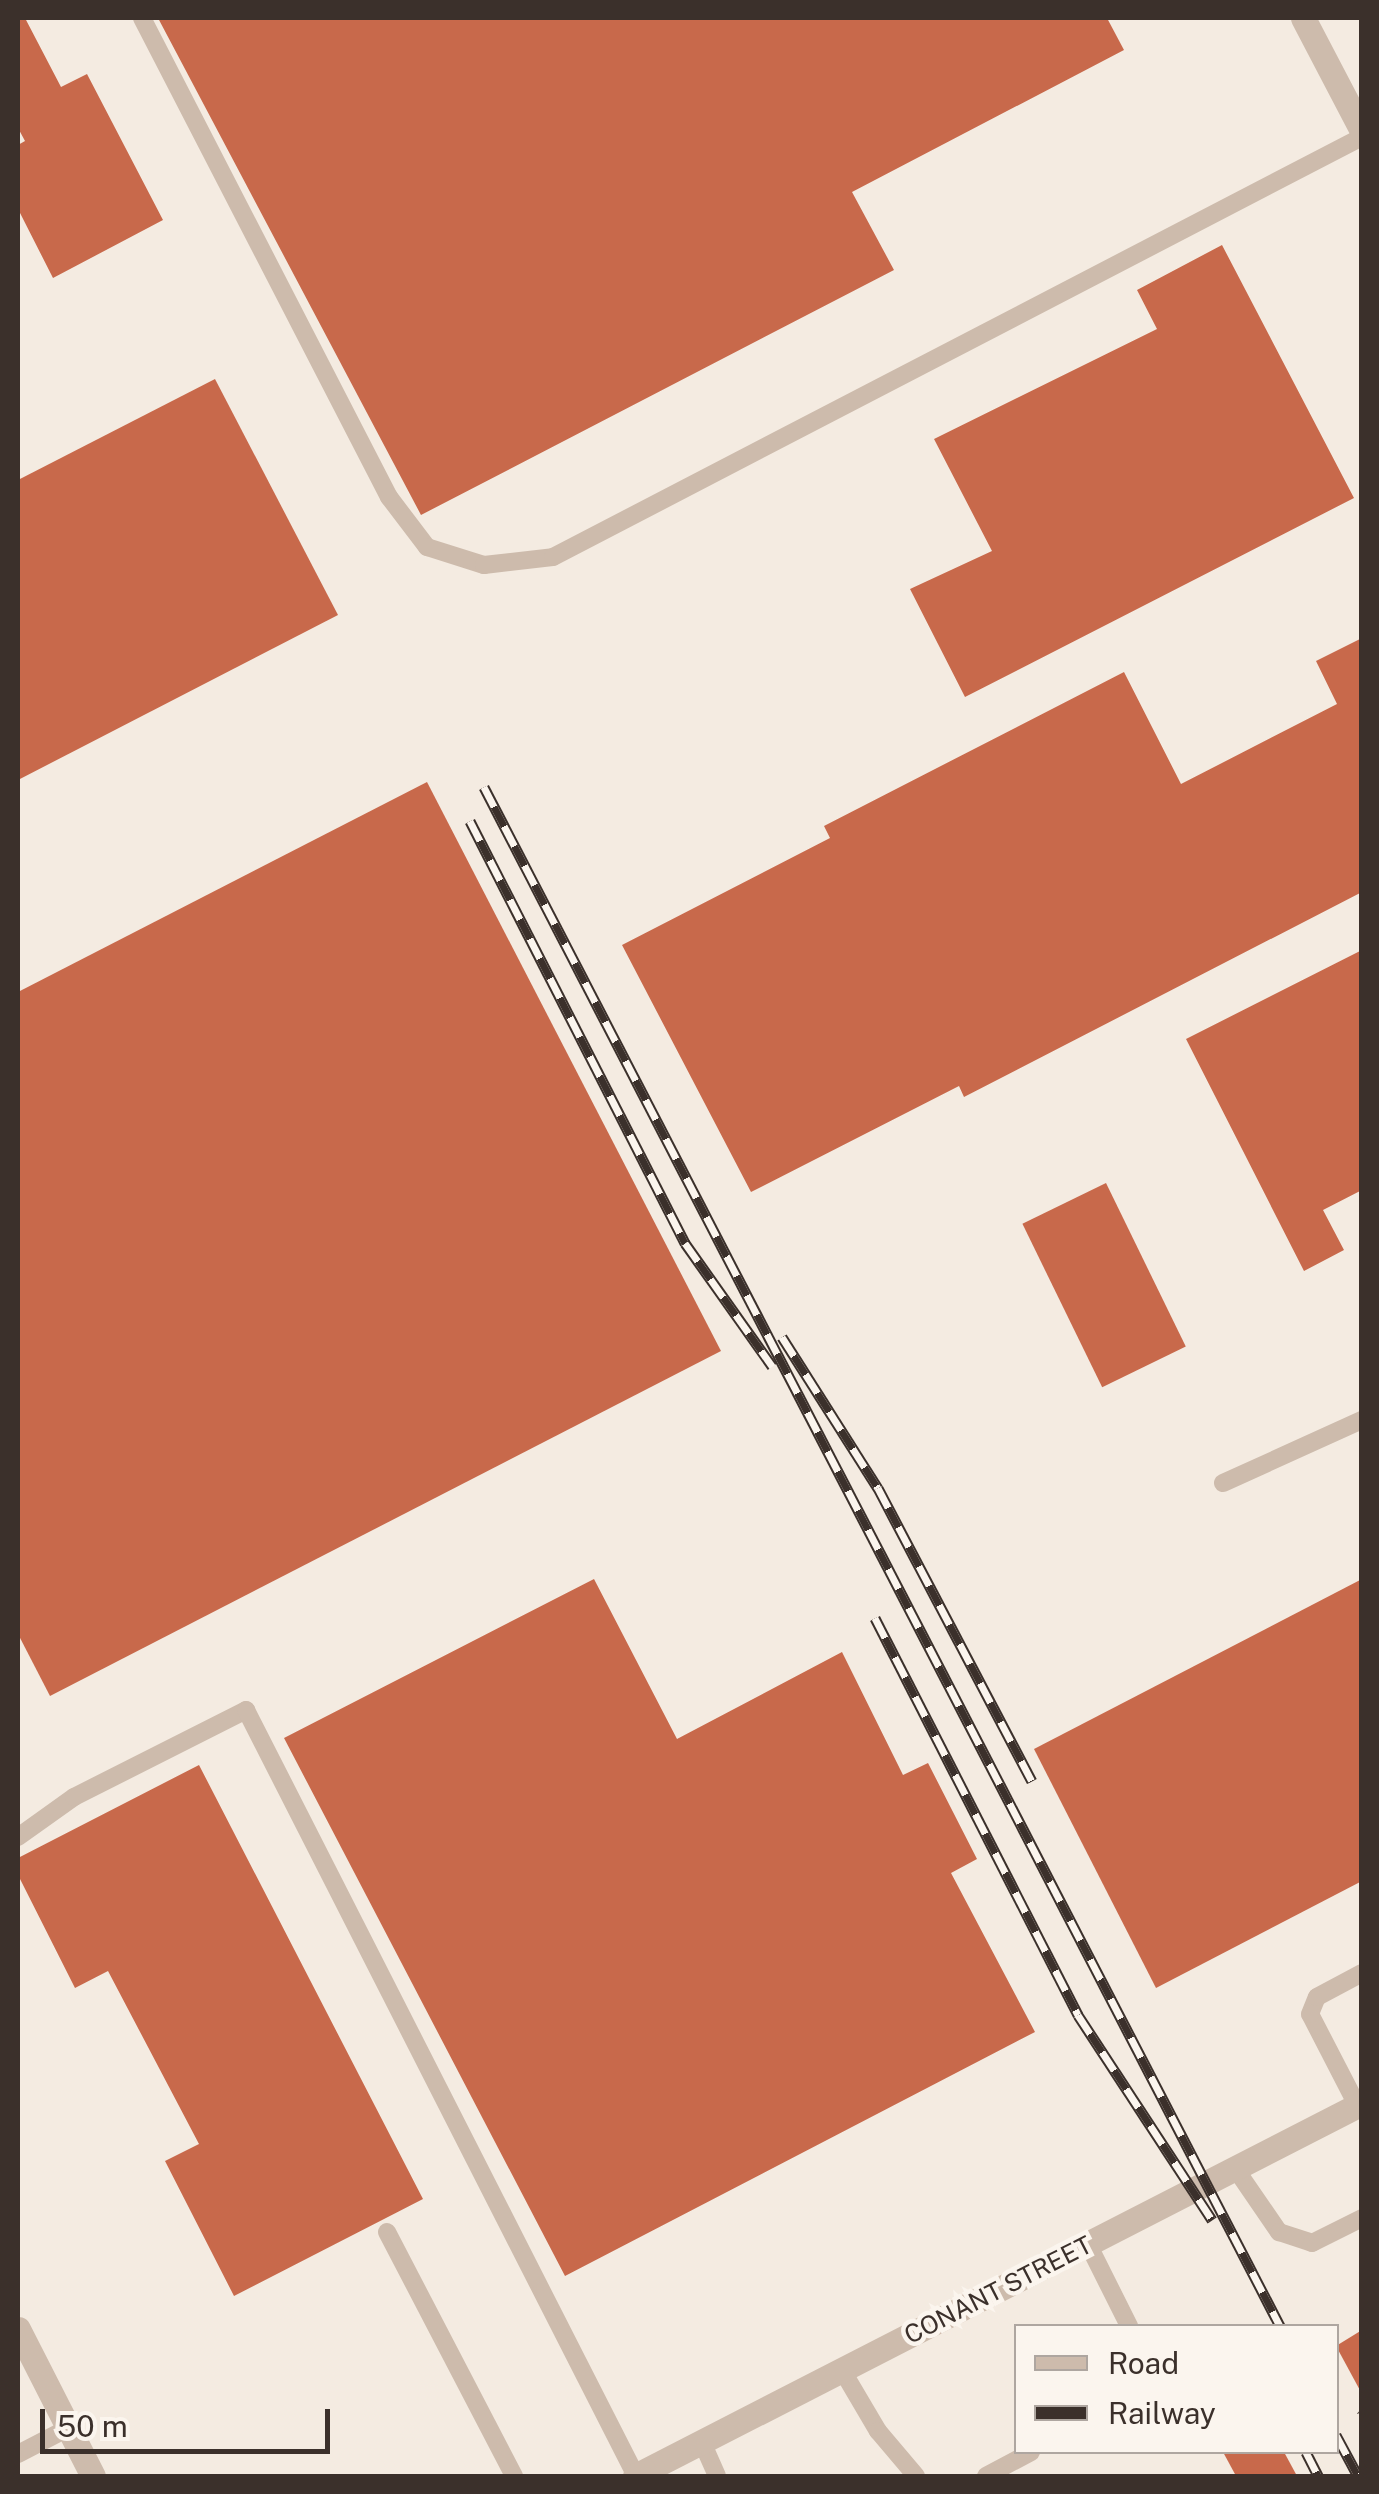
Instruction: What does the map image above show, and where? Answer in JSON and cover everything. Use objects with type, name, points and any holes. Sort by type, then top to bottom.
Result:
[{"type":"street","points":[[1303,18],[1362,134]]},
{"type":"street","name":"CONANT STREET","points":[[636,2476],[1359,2104]]},
{"type":"street","points":[[18,2330],[93,2476]]},
{"type":"lane","points":[[142,18],[389,498],[427,546],[484,565],[552,557],[1362,134]]},
{"type":"lane","points":[[1224,1483],[1362,1420]]},
{"type":"lane","points":[[18,1836],[74,1797],[246,1710],[636,2476]]},
{"type":"lane","points":[[1359,2104],[1310,2014],[1317,1997],[1362,1973]]},
{"type":"lane","points":[[1235,2168],[1278,2232],[1312,2243],[1362,2218]]},
{"type":"lane","points":[[388,2232],[514,2476]]},
{"type":"lane","points":[[1088,2244],[1128,2324]]},
{"type":"lane","points":[[842,2370],[878,2430],[916,2476]]},
{"type":"lane","points":[[18,2454],[68,2428]]},
{"type":"lane","points":[[702,2442],[717,2476]]},
{"type":"lane","points":[[986,2476],[1027,2454]]},
{"type":"building","points":[[18,18],[25,18],[61,87],[87,74],[163,220],[53,278],[18,209],[18,145],[25,141],[18,128]]},
{"type":"building","points":[[158,18],[1107,18],[1124,50],[852,192],[894,270],[421,515]]},
{"type":"building","points":[[1222,245],[1354,498],[965,697],[910,589],[992,551],[934,439],[1157,329],[1137,290]]},
{"type":"building","points":[[215,379],[338,615],[18,780],[18,480]]},
{"type":"building","points":[[1362,638],[1362,892],[964,1097],[959,1086],[751,1192],[622,945],[830,838],[824,826],[1124,672],[1181,784],[1337,704],[1316,661]]},
{"type":"building","points":[[427,782],[721,1351],[50,1696],[18,1634],[18,992]]},
{"type":"building","points":[[1362,950],[1362,1190],[1323,1210],[1344,1250],[1304,1271],[1186,1039]]},
{"type":"building","points":[[1106,1183],[1186,1347],[1102,1387],[1022,1224]]},
{"type":"building","points":[[594,1579],[677,1739],[842,1652],[903,1775],[928,1763],[977,1859],[951,1873],[1035,2032],[565,2276],[284,1738]]},
{"type":"building","points":[[1362,1579],[1362,1881],[1156,1988],[1034,1749]]},
{"type":"building","points":[[199,1765],[423,2199],[234,2296],[165,2161],[199,2144],[108,1971],[75,1988],[18,1875],[18,1858]]},
{"type":"building","points":[[1362,2330],[1362,2394],[1339,2352],[1339,2344]]},
{"type":"building","points":[[1224,2454],[1285,2454],[1297,2476],[1236,2476]]},
{"type":"railway","points":[[484,787],[1279,2324]]},
{"type":"railway","points":[[470,821],[685,1243],[772,1366]]},
{"type":"railway","points":[[782,1337],[878,1488],[1032,1781]]},
{"type":"railway","points":[[875,1618],[1078,2015],[1212,2220]]},
{"type":"railway","points":[[1339,2441],[1358,2476]]},
{"type":"railway","points":[[1307,2454],[1318,2476]]}]
